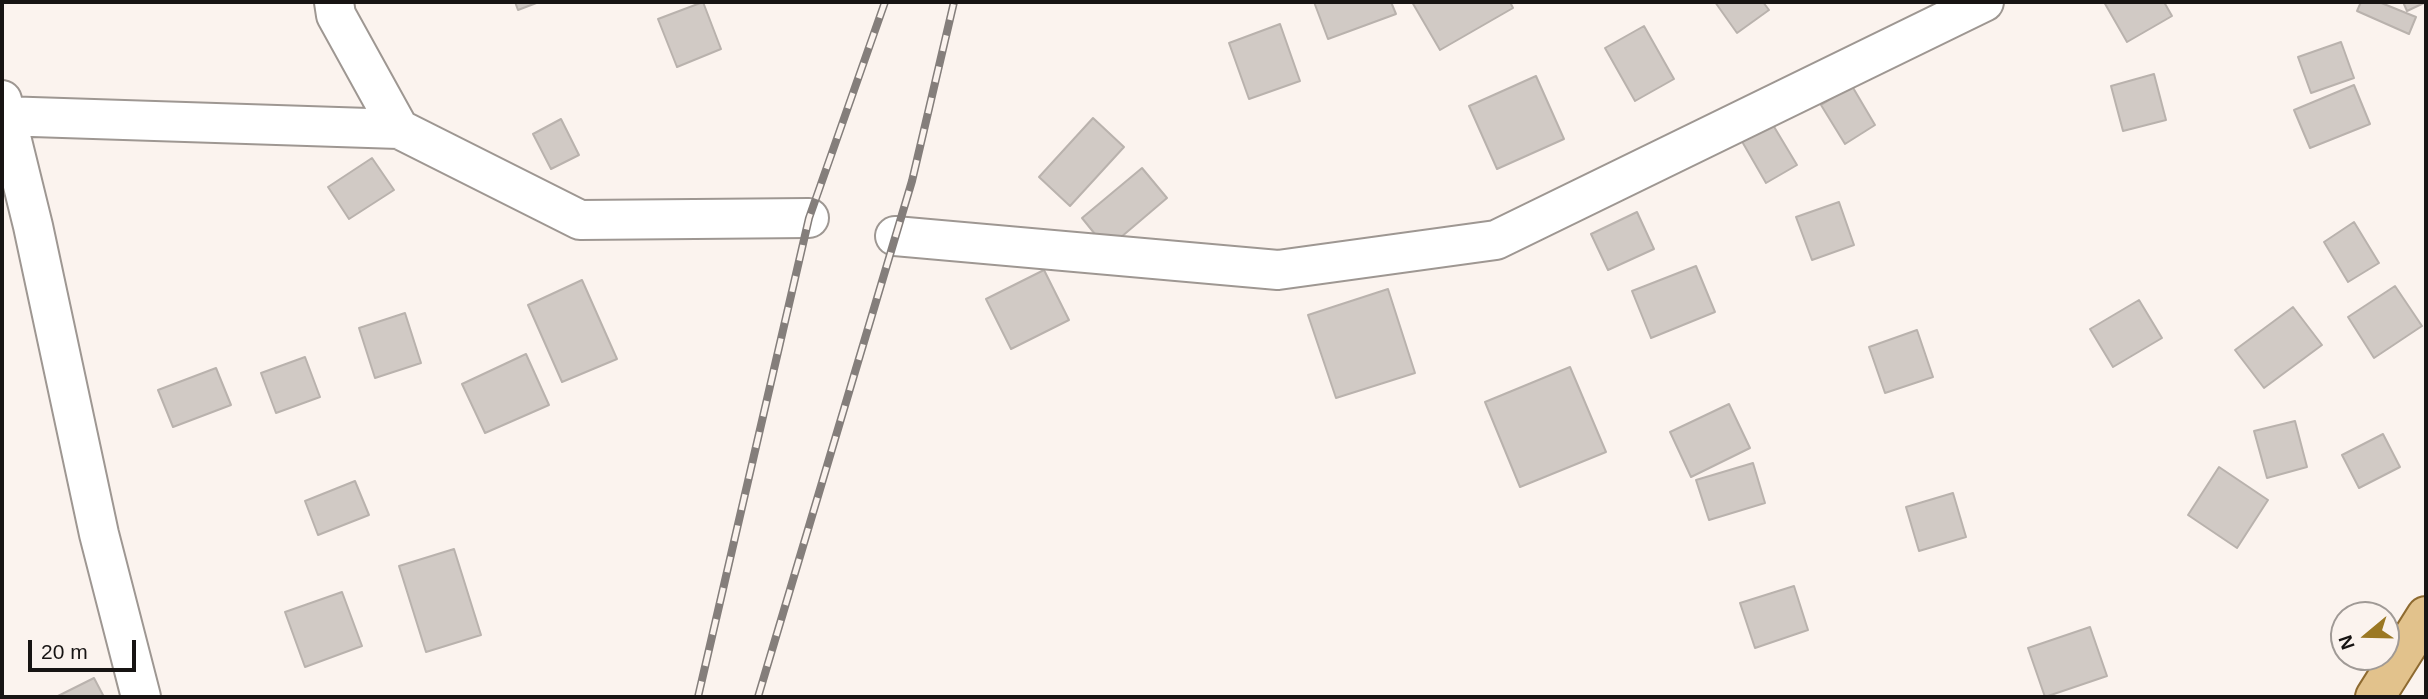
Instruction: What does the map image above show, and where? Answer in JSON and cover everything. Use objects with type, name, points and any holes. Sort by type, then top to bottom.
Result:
[{"type":"main road","points":[[2375,697],[2426,616]]},
{"type":"street","points":[[334,2],[336,15],[399,129]]},
{"type":"street","points":[[895,236],[1278,270],[1496,240],[1984,2]]},
{"type":"street","points":[[141,697],[99,534],[33,226],[3,111],[399,129],[580,220],[809,218]]},
{"type":"building","points":[[515,2],[539,2],[518,10]]},
{"type":"building","points":[[703,2],[721,49],[677,67],[658,19]]},
{"type":"building","points":[[1314,2],[1391,2],[1396,14],[1328,39]]},
{"type":"building","points":[[1412,2],[1510,2],[1513,8],[1440,50]]},
{"type":"building","points":[[1715,2],[1763,2],[1769,10],[1737,33]]},
{"type":"building","points":[[2104,2],[2164,2],[2172,16],[2127,42]]},
{"type":"building","points":[[2361,2],[2379,2],[2416,17],[2409,34],[2357,11]]},
{"type":"building","points":[[2403,2],[2426,2],[2407,11]]},
{"type":"building","points":[[1280,24],[1300,81],[1249,99],[1229,43]]},
{"type":"building","points":[[1644,26],[1674,79],[1635,101],[1605,48]]},
{"type":"building","points":[[2341,42],[2354,78],[2311,93],[2298,57]]},
{"type":"building","points":[[2154,74],[2166,120],[2123,131],[2111,86]]},
{"type":"building","points":[[1536,76],[1564,139],[1497,169],[1469,106]]},
{"type":"building","points":[[2354,85],[2370,124],[2310,148],[2294,110]]},
{"type":"building","points":[[1852,86],[1875,125],[1845,144],[1821,105]]},
{"type":"building","points":[[1093,118],[1124,147],[1070,206],[1039,177]]},
{"type":"building","points":[[561,119],[579,155],[551,169],[533,134]]},
{"type":"building","points":[[1770,120],[1797,165],[1766,183],[1740,138]]},
{"type":"building","points":[[372,158],[394,190],[349,219],[328,187]]},
{"type":"building","points":[[1142,168],[1167,198],[1107,249],[1082,218]]},
{"type":"building","points":[[1839,202],[1854,245],[1812,260],[1796,217]]},
{"type":"building","points":[[1637,212],[1654,249],[1608,270],[1591,234]]},
{"type":"building","points":[[2354,222],[2379,263],[2348,282],[2324,242]]},
{"type":"building","points":[[1696,266],[1715,312],[1651,338],[1632,291]]},
{"type":"building","points":[[1044,270],[1069,320],[1011,349],[986,299]]},
{"type":"building","points":[[582,280],[617,359],[562,382],[528,305]]},
{"type":"building","points":[[2395,286],[2422,326],[2374,358],[2348,317]]},
{"type":"building","points":[[1388,289],[1415,373],[1336,398],[1308,315]]},
{"type":"building","points":[[2139,300],[2162,338],[2113,367],[2090,329]]},
{"type":"building","points":[[2293,307],[2322,345],[2264,388],[2235,350]]},
{"type":"building","points":[[405,313],[421,363],[375,378],[359,328]]},
{"type":"building","points":[[1917,330],[1933,377],[1885,393],[1869,347]]},
{"type":"building","points":[[526,354],[549,405],[485,433],[462,384]]},
{"type":"building","points":[[305,357],[320,397],[276,413],[261,373]]},
{"type":"building","points":[[1570,367],[1606,452],[1520,487],[1485,402]]},
{"type":"building","points":[[216,368],[231,405],[173,427],[158,390]]},
{"type":"building","points":[[1729,404],[1750,448],[1691,477],[1670,432]]},
{"type":"building","points":[[2295,421],[2307,467],[2267,478],[2254,431]]},
{"type":"building","points":[[2383,434],[2400,467],[2359,488],[2342,455]]},
{"type":"building","points":[[1753,463],[1765,503],[1709,520],[1696,480]]},
{"type":"building","points":[[2219,467],[2268,500],[2237,548],[2188,515]]},
{"type":"building","points":[[355,481],[369,515],[318,535],[305,501]]},
{"type":"building","points":[[1953,493],[1966,537],[1919,551],[1906,507]]},
{"type":"building","points":[[454,549],[481,635],[426,652],[399,566]]},
{"type":"building","points":[[1794,586],[1808,630],[1755,648],[1740,603]]},
{"type":"building","points":[[342,592],[362,646],[305,667],[285,612]]},
{"type":"building","points":[[2090,627],[2107,676],[2045,697],[2028,648]]},
{"type":"building","points":[[94,678],[104,697],[56,697]]},
{"type":"railway","points":[[698,697],[809,218],[885,2]]},
{"type":"railway","points":[[758,697],[912,181],[954,2]]}]
